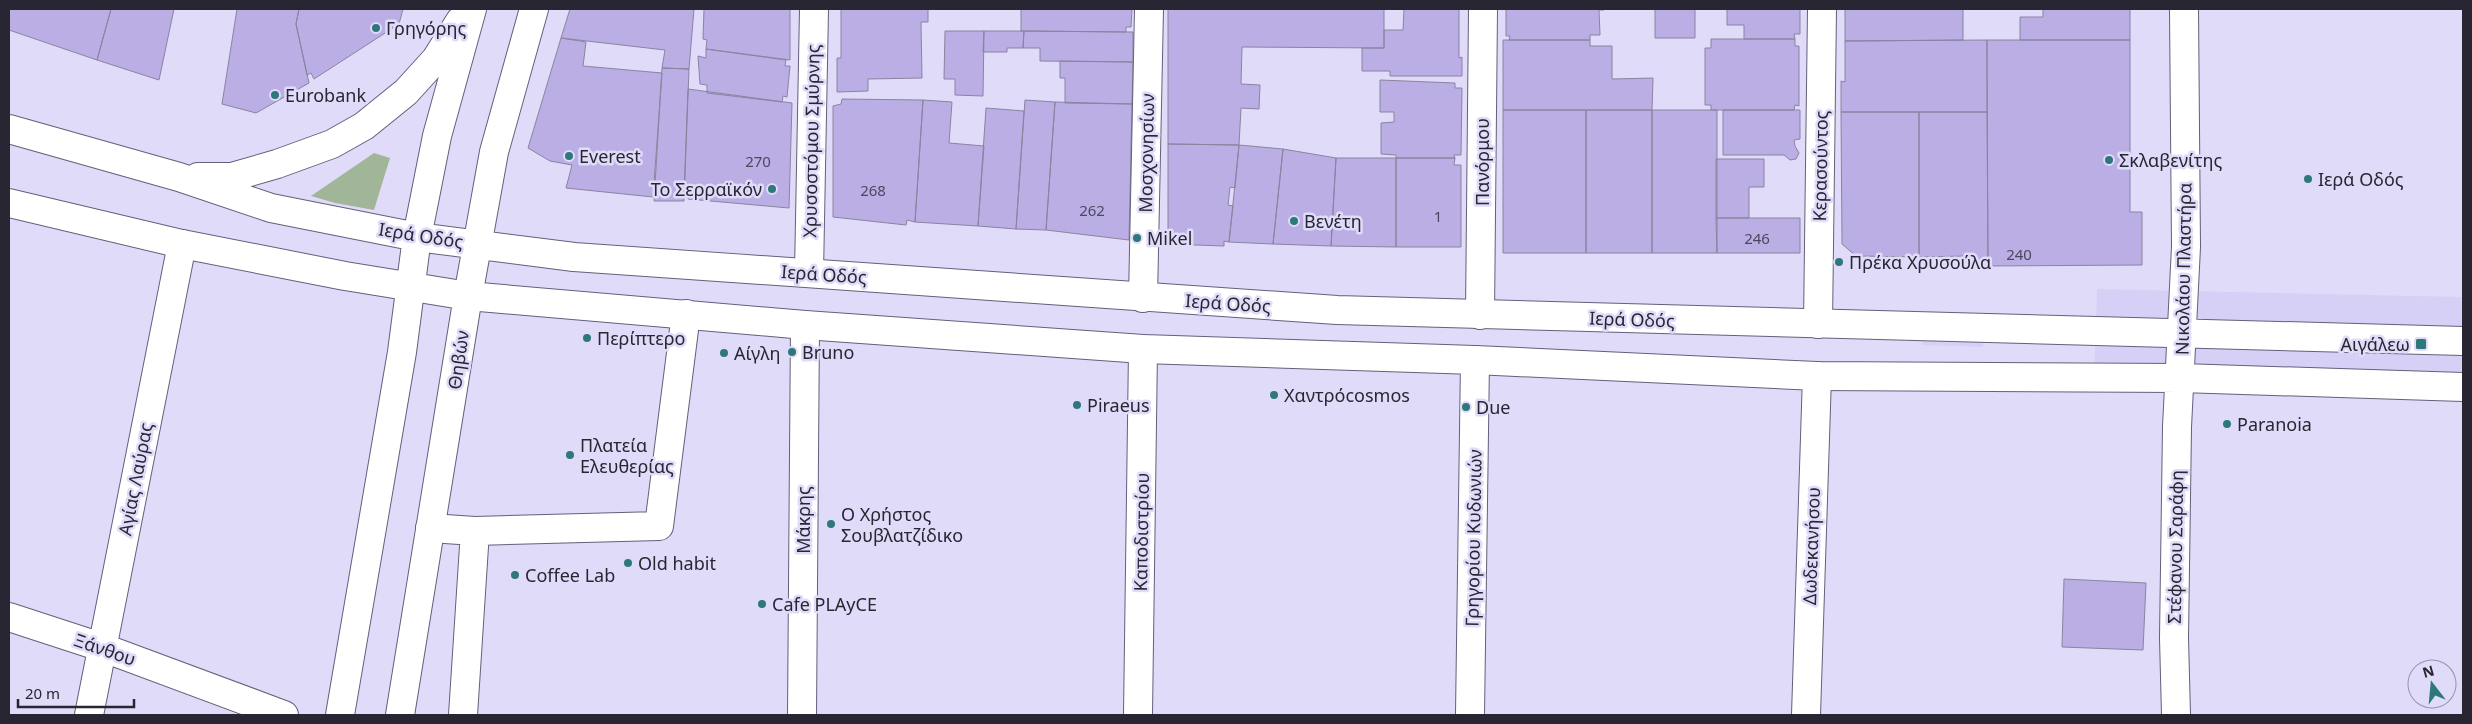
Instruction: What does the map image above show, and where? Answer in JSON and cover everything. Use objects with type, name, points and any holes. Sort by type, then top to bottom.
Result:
[{"type":"main road","points":[[179,177],[232,176],[277,164],[332,144],[364,126],[406,92],[436,59],[466,9]]},
{"type":"main road","points":[[340,715],[402,352],[417,237],[438,136],[472,9]]},
{"type":"main road","name":"Θηβών","points":[[400,715],[468,296],[494,152],[534,9]]},
{"type":"main road","name":"Χρυσοστόμου Σμύρνης","points":[[809,273],[814,9]]},
{"type":"main road","name":"Μοσχονησίων","points":[[1143,298],[1149,9]]},
{"type":"main road","name":"Πανόρμου","points":[[1480,315],[1483,9]]},
{"type":"main road","name":"Κερασούντος","points":[[1818,324],[1822,9]]},
{"type":"main road","name":"Νικολάου Πλαστήρα","points":[[2181,378],[2186,247],[2184,9]]},
{"type":"main road","name":"Ιερά Οδός","points":[[9,129],[179,177],[271,208],[417,237],[574,257],[1337,310],[2463,341]]},
{"type":"main road","points":[[9,203],[182,244],[409,287],[468,296],[805,326],[1143,349],[1475,360],[1816,376],[2181,378],[2463,387]]},
{"type":"main road","name":"Αγίας Λαύρας","points":[[89,715],[182,244]]},
{"type":"main road","points":[[430,528],[475,531],[659,526],[686,314]]},
{"type":"main road","name":"Μάκρης","points":[[802,715],[805,326]]},
{"type":"main road","name":"Καποδιστρίου","points":[[1138,715],[1143,349]]},
{"type":"main road","name":"Γρηγορίου Κυδωνιών","points":[[1470,715],[1475,360]]},
{"type":"main road","name":"Δωδεκανήσου","points":[[1806,715],[1816,376]]},
{"type":"main road","name":"Στέφανου Σαράφη","points":[[2176,715],[2174,619],[2177,427],[2181,378]]},
{"type":"main road","points":[[463,715],[475,531]]},
{"type":"main road","name":"Ξάνθου","points":[[9,616],[101,647],[284,715]]},
{"type":"shaded area","points":[[2097,289],[2463,297],[2463,392],[2094,384]]},
{"type":"shaded area","points":[[1922,333],[1984,335],[1983,347],[1922,345]]},
{"type":"green space","points":[[374,153],[390,158],[374,210],[335,203],[311,196]]},
{"type":"building","points":[[9,9],[111,9],[97,60],[9,30]]},
{"type":"building","points":[[111,9],[174,9],[159,80],[97,60]]},
{"type":"building","points":[[237,9],[299,9],[296,24],[309,83],[256,113],[222,104]]},
{"type":"building","points":[[299,9],[403,9],[399,24],[314,79],[311,73],[307,75],[296,24]]},
{"type":"building","points":[[570,9],[694,9],[689,69],[662,68],[665,50],[561,38]]},
{"type":"building","points":[[704,9],[790,9],[790,60],[706,49],[707,40],[703,39]]},
{"type":"building","points":[[841,9],[928,9],[928,22],[921,22],[922,78],[868,79],[868,91],[837,92],[837,58],[841,58]]},
{"type":"building","points":[[1021,9],[1132,9],[1131,27],[1126,27],[1126,32],[1021,31]]},
{"type":"building","points":[[1168,9],[1384,9],[1384,48],[1242,47],[1241,84],[1260,85],[1259,109],[1241,108],[1239,145],[1168,144]]},
{"type":"building","points":[[1404,9],[1459,9],[1459,58],[1462,57],[1462,76],[1390,76],[1390,71],[1362,71],[1362,48],[1384,48],[1384,30],[1403,30]]},
{"type":"building","points":[[1506,9],[1604,10],[1599,10],[1600,35],[1590,35],[1590,40],[1509,40],[1510,36],[1506,36]]},
{"type":"building","points":[[1655,9],[1695,9],[1695,38],[1655,38]]},
{"type":"building","points":[[1727,9],[1800,9],[1800,34],[1794,34],[1795,39],[1744,39],[1744,25],[1727,25]]},
{"type":"building","points":[[1845,9],[1963,9],[1963,40],[1845,41]]},
{"type":"building","points":[[2043,9],[2130,9],[2130,40],[2020,40],[2020,17],[2043,17]]},
{"type":"building","points":[[945,31],[984,31],[983,96],[955,95],[955,79],[944,79]]},
{"type":"building","points":[[984,31],[1024,31],[1023,48],[1007,48],[1007,52],[983,52]]},
{"type":"building","points":[[1024,31],[1133,32],[1133,62],[1040,61],[1040,48],[1023,48]]},
{"type":"building","points":[[561,38],[586,42],[583,66],[662,73],[653,197],[566,188],[572,165],[550,161],[528,148]]},
{"type":"building","points":[[1711,39],[1795,39],[1795,46],[1799,46],[1799,106],[1795,105],[1794,110],[1711,110],[1711,105],[1705,105],[1705,48],[1711,48]]},
{"type":"building","points":[[1503,40],[1590,40],[1590,46],[1612,46],[1612,79],[1653,78],[1652,110],[1503,110]]},
{"type":"building","points":[[1987,40],[1987,112],[1841,112],[1841,81],[1845,82],[1845,41]]},
{"type":"building","points":[[1987,40],[2130,40],[2130,212],[2142,212],[2142,265],[1988,266]]},
{"type":"building","points":[[706,49],[786,60],[785,66],[790,66],[787,97],[783,96],[782,102],[707,93],[707,85],[700,84],[698,56],[706,58]]},
{"type":"building","points":[[1060,61],[1133,62],[1132,104],[1065,103],[1065,78],[1060,78]]},
{"type":"building","points":[[662,68],[689,69],[684,201],[654,201]]},
{"type":"building","points":[[1380,80],[1455,83],[1455,88],[1462,88],[1461,155],[1454,155],[1455,158],[1396,158],[1396,155],[1381,154],[1381,123],[1394,122],[1394,112],[1380,112]]},
{"type":"building","points":[[688,89],[792,103],[789,208],[688,199],[689,194],[684,193]]},
{"type":"building","points":[[842,99],[923,100],[915,222],[907,220],[906,225],[833,217],[833,106],[841,104]]},
{"type":"building","points":[[923,100],[952,102],[949,143],[984,146],[978,226],[915,222]]},
{"type":"building","points":[[1025,100],[1055,102],[1046,230],[1016,229]]},
{"type":"building","points":[[1055,102],[1132,104],[1129,240],[1046,230]]},
{"type":"building","points":[[986,108],[1024,111],[1016,229],[978,226]]},
{"type":"building","points":[[1503,110],[1586,110],[1586,253],[1503,253]]},
{"type":"building","points":[[1586,110],[1652,110],[1652,253],[1586,253]]},
{"type":"building","points":[[1652,110],[1717,110],[1717,253],[1652,253]]},
{"type":"building","points":[[1723,110],[1800,110],[1800,139],[1794,140],[1799,153],[1796,159],[1790,160],[1784,155],[1723,155]]},
{"type":"building","points":[[1841,112],[1919,112],[1919,257],[1856,256],[1842,244]]},
{"type":"building","points":[[1919,112],[1987,112],[1988,266],[1968,266],[1967,256],[1919,257]]},
{"type":"building","points":[[1168,144],[1239,145],[1235,188],[1230,187],[1228,205],[1233,206],[1229,242],[1224,241],[1224,246],[1168,244]]},
{"type":"building","points":[[1239,145],[1283,149],[1273,244],[1229,242]]},
{"type":"building","points":[[1283,149],[1336,158],[1331,246],[1273,244]]},
{"type":"building","points":[[1336,158],[1396,158],[1396,247],[1331,246]]},
{"type":"building","points":[[1396,158],[1455,158],[1454,165],[1461,165],[1461,247],[1396,247]]},
{"type":"building","points":[[1716,159],[1764,159],[1764,187],[1749,187],[1749,218],[1716,218]]},
{"type":"building","points":[[1716,218],[1800,218],[1800,253],[1717,253]]},
{"type":"building","points":[[2064,579],[2146,583],[2143,650],[2062,647]]},
{"type":"place","name":"Γρηγόρης","points":[[376,28]]},
{"type":"place","name":"Eurobank","points":[[275,95]]},
{"type":"place","name":"Everest","points":[[569,156]]},
{"type":"place","name":"Σκλαβενίτης","points":[[2109,160]]},
{"type":"place","name":"Ιερά Οδός","points":[[2308,179]]},
{"type":"place","name":"Το Σερραϊκόν","points":[[772,189]]},
{"type":"place","name":"Βενέτη","points":[[1294,221]]},
{"type":"place","name":"Mikel","points":[[1137,238]]},
{"type":"place","name":"Πρέκα Χρυσούλα","points":[[1839,262]]},
{"type":"place","name":"Περίπτερο","points":[[587,338]]},
{"type":"place","name":"Αιγάλεω","points":[[2421,344]]},
{"type":"place","name":"Bruno","points":[[792,352]]},
{"type":"place","name":"Αίγλη","points":[[724,353]]},
{"type":"place","name":"Χαντρόcosmos","points":[[1274,395]]},
{"type":"place","name":"Piraeus","points":[[1077,405]]},
{"type":"place","name":"Due","points":[[1466,407]]},
{"type":"place","name":"Paranoia","points":[[2227,424]]},
{"type":"place","name":"Πλατεία Ελευθερίας","points":[[570,455]]},
{"type":"place","name":"Ο Χρήστος Σουβλατζίδικο","points":[[831,524]]},
{"type":"place","name":"Old habit","points":[[628,563]]},
{"type":"place","name":"Coffee Lab","points":[[515,575]]},
{"type":"place","name":"Cafe PLAyCE","points":[[762,604]]}]
